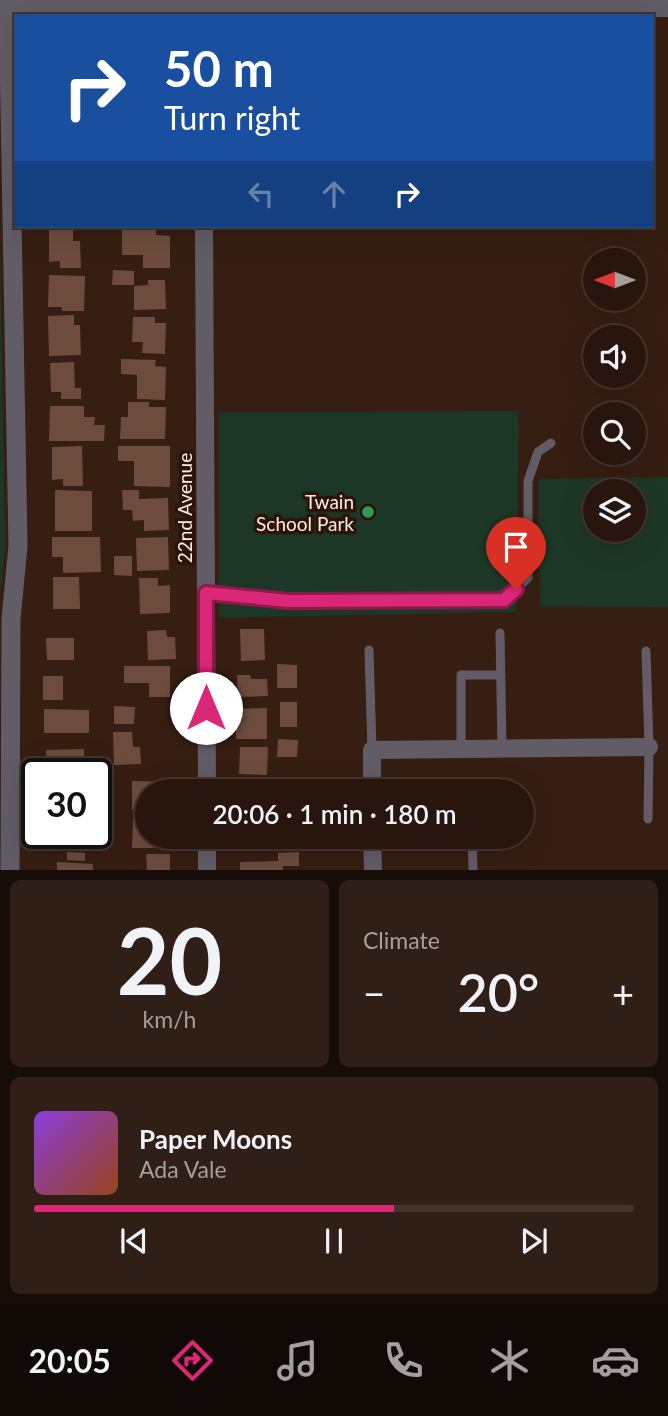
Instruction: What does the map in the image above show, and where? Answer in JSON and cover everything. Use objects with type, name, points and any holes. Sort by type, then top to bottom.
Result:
[{"type":"street","points":[[10,870],[4,737],[11,619],[19,545],[6,6],[203,7],[370,3],[477,11],[538,4],[557,12],[668,8]]},
{"type":"street","name":"22nd Avenue","points":[[204,228],[206,779]]},
{"type":"street","points":[[372,779],[372,750],[649,747]]},
{"type":"street","points":[[207,849],[207,870]]},
{"type":"street","points":[[372,849],[373,870]]},
{"type":"lane","points":[[206,593],[289,601],[504,600],[528,578],[528,481],[538,452],[551,443]]},
{"type":"lane","points":[[500,633],[502,749]]},
{"type":"lane","points":[[369,650],[372,750]]},
{"type":"lane","points":[[646,651],[648,819]]},
{"type":"lane","points":[[461,749],[461,675],[501,675]]},
{"type":"lane","points":[[472,849],[473,870]]},
{"type":"green space","points":[[0,243],[5,543],[0,598]]},
{"type":"green space","name":"Twain School Park","points":[[519,411],[516,612],[219,618],[219,412]]},
{"type":"green space","points":[[668,477],[668,607],[540,606],[538,479]]},
{"type":"building","points":[[73,228],[73,241],[80,241],[81,268],[60,268],[60,261],[49,262],[49,229]]},
{"type":"building","points":[[122,228],[156,229],[156,235],[170,236],[170,268],[143,268],[143,255],[122,255]]},
{"type":"building","points":[[113,270],[134,271],[134,285],[112,285]]},
{"type":"building","points":[[49,275],[85,276],[84,311],[62,311],[62,307],[48,307]]},
{"type":"building","points":[[148,280],[165,280],[166,309],[134,310],[134,286],[148,285]]},
{"type":"building","points":[[74,315],[74,325],[80,325],[81,355],[49,356],[48,316]]},
{"type":"building","points":[[133,317],[155,317],[155,323],[166,323],[165,354],[142,353],[143,342],[132,342]]},
{"type":"building","points":[[121,359],[156,360],[155,366],[166,367],[165,400],[137,399],[137,375],[121,374]]},
{"type":"building","points":[[74,362],[75,388],[81,388],[81,399],[61,399],[61,392],[51,392],[50,363]]},
{"type":"building","points":[[128,402],[149,402],[149,407],[166,407],[165,439],[120,439],[121,417],[128,417]]},
{"type":"building","points":[[50,406],[84,406],[84,417],[95,417],[94,425],[105,425],[104,441],[49,441]]},
{"type":"building","points":[[82,446],[83,486],[63,486],[63,479],[52,480],[52,447]]},
{"type":"building","points":[[118,446],[170,446],[170,487],[134,486],[134,461],[118,461]]},
{"type":"building","points":[[55,490],[92,491],[92,531],[55,531]]},
{"type":"building","points":[[122,490],[139,490],[139,499],[168,498],[169,530],[144,531],[144,520],[133,521],[132,510],[123,510]]},
{"type":"building","points":[[52,537],[100,537],[101,572],[63,573],[63,557],[52,557]]},
{"type":"building","points":[[168,537],[169,570],[137,571],[136,538]]},
{"type":"building","points":[[114,556],[132,556],[132,576],[114,575]]},
{"type":"building","points":[[53,577],[79,577],[80,609],[53,609]]},
{"type":"building","points":[[139,578],[158,578],[158,586],[170,585],[170,613],[140,614]]},
{"type":"building","points":[[240,629],[264,629],[265,660],[241,661]]},
{"type":"building","points":[[166,630],[167,637],[175,637],[176,659],[148,660],[147,631]]},
{"type":"building","points":[[46,638],[74,638],[74,660],[47,660]]},
{"type":"building","points":[[277,664],[297,665],[297,688],[277,688]]},
{"type":"building","points":[[124,666],[170,666],[170,697],[149,697],[149,683],[124,683]]},
{"type":"building","points":[[237,675],[250,675],[251,679],[267,679],[268,696],[238,697]]},
{"type":"building","points":[[43,676],[63,676],[63,700],[43,700]]},
{"type":"building","points":[[280,702],[297,702],[297,727],[280,727]]},
{"type":"building","points":[[114,706],[135,707],[134,724],[114,724]]},
{"type":"building","points":[[267,708],[267,739],[236,739],[235,709]]},
{"type":"building","points":[[44,709],[89,710],[89,733],[44,733]]},
{"type":"building","points":[[113,732],[132,732],[133,747],[140,747],[141,764],[114,765]]},
{"type":"building","points":[[278,739],[298,740],[297,757],[277,757]]},
{"type":"building","points":[[240,747],[268,747],[267,775],[239,774]]},
{"type":"building","points":[[84,749],[84,758],[46,758],[46,750]]},
{"type":"building","points":[[132,781],[135,781],[135,810],[132,810]]},
{"type":"building","points":[[133,818],[135,818],[135,848],[132,848]]},
{"type":"building","points":[[67,852],[85,853],[85,861],[67,860]]},
{"type":"building","points":[[299,852],[299,866],[283,866],[283,870],[240,870],[240,862],[278,861],[278,853]]},
{"type":"building","points":[[146,854],[170,854],[170,870],[147,870]]},
{"type":"building","points":[[57,862],[93,864],[93,870],[57,870]]},
{"type":"place","name":"Twain School Park","points":[[368,512]]},
{"type":"route","points":[[206,708],[206,593],[289,601],[504,600],[516,589]]}]
